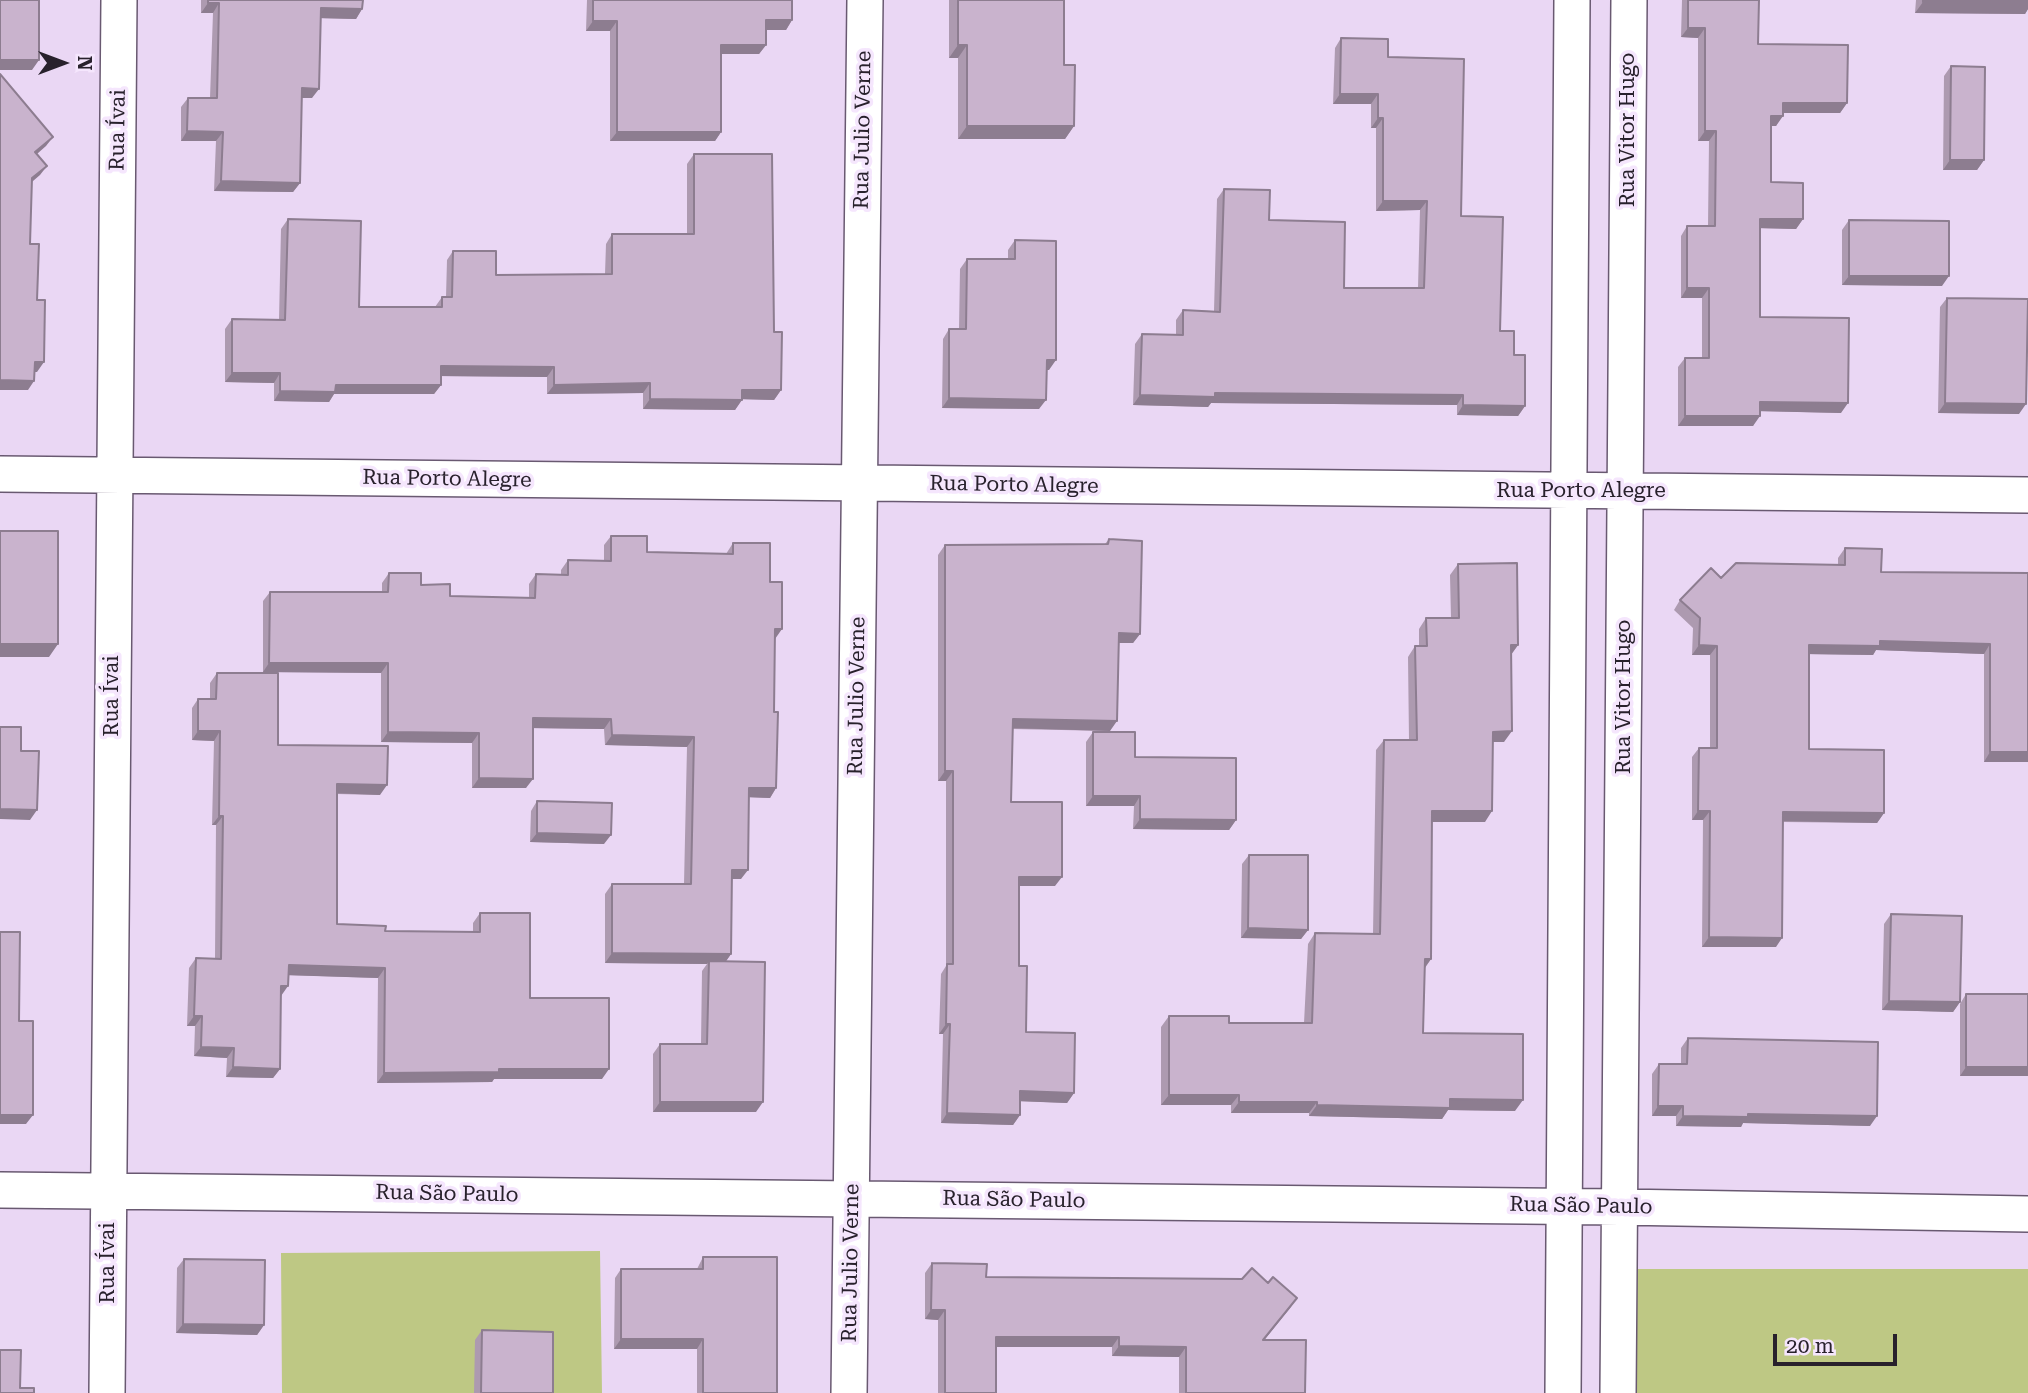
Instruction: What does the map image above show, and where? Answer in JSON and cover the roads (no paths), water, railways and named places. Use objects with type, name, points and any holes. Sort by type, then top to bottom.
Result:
[{"type":"street","name":"Rua Ívai","points":[[107,1393],[119,0]]},
{"type":"street","name":"Rua Julio Verne","points":[[849,1393],[865,0]]},
{"type":"street","points":[[1563,1393],[1572,0]]},
{"type":"street","name":"Rua Vitor Hugo","points":[[1618,1393],[1629,0]]},
{"type":"street","name":"Rua Porto Alegre","points":[[0,474],[2028,495]]},
{"type":"street","name":"Rua São Paulo","points":[[0,1190],[1563,1206],[2028,1214]]}]
